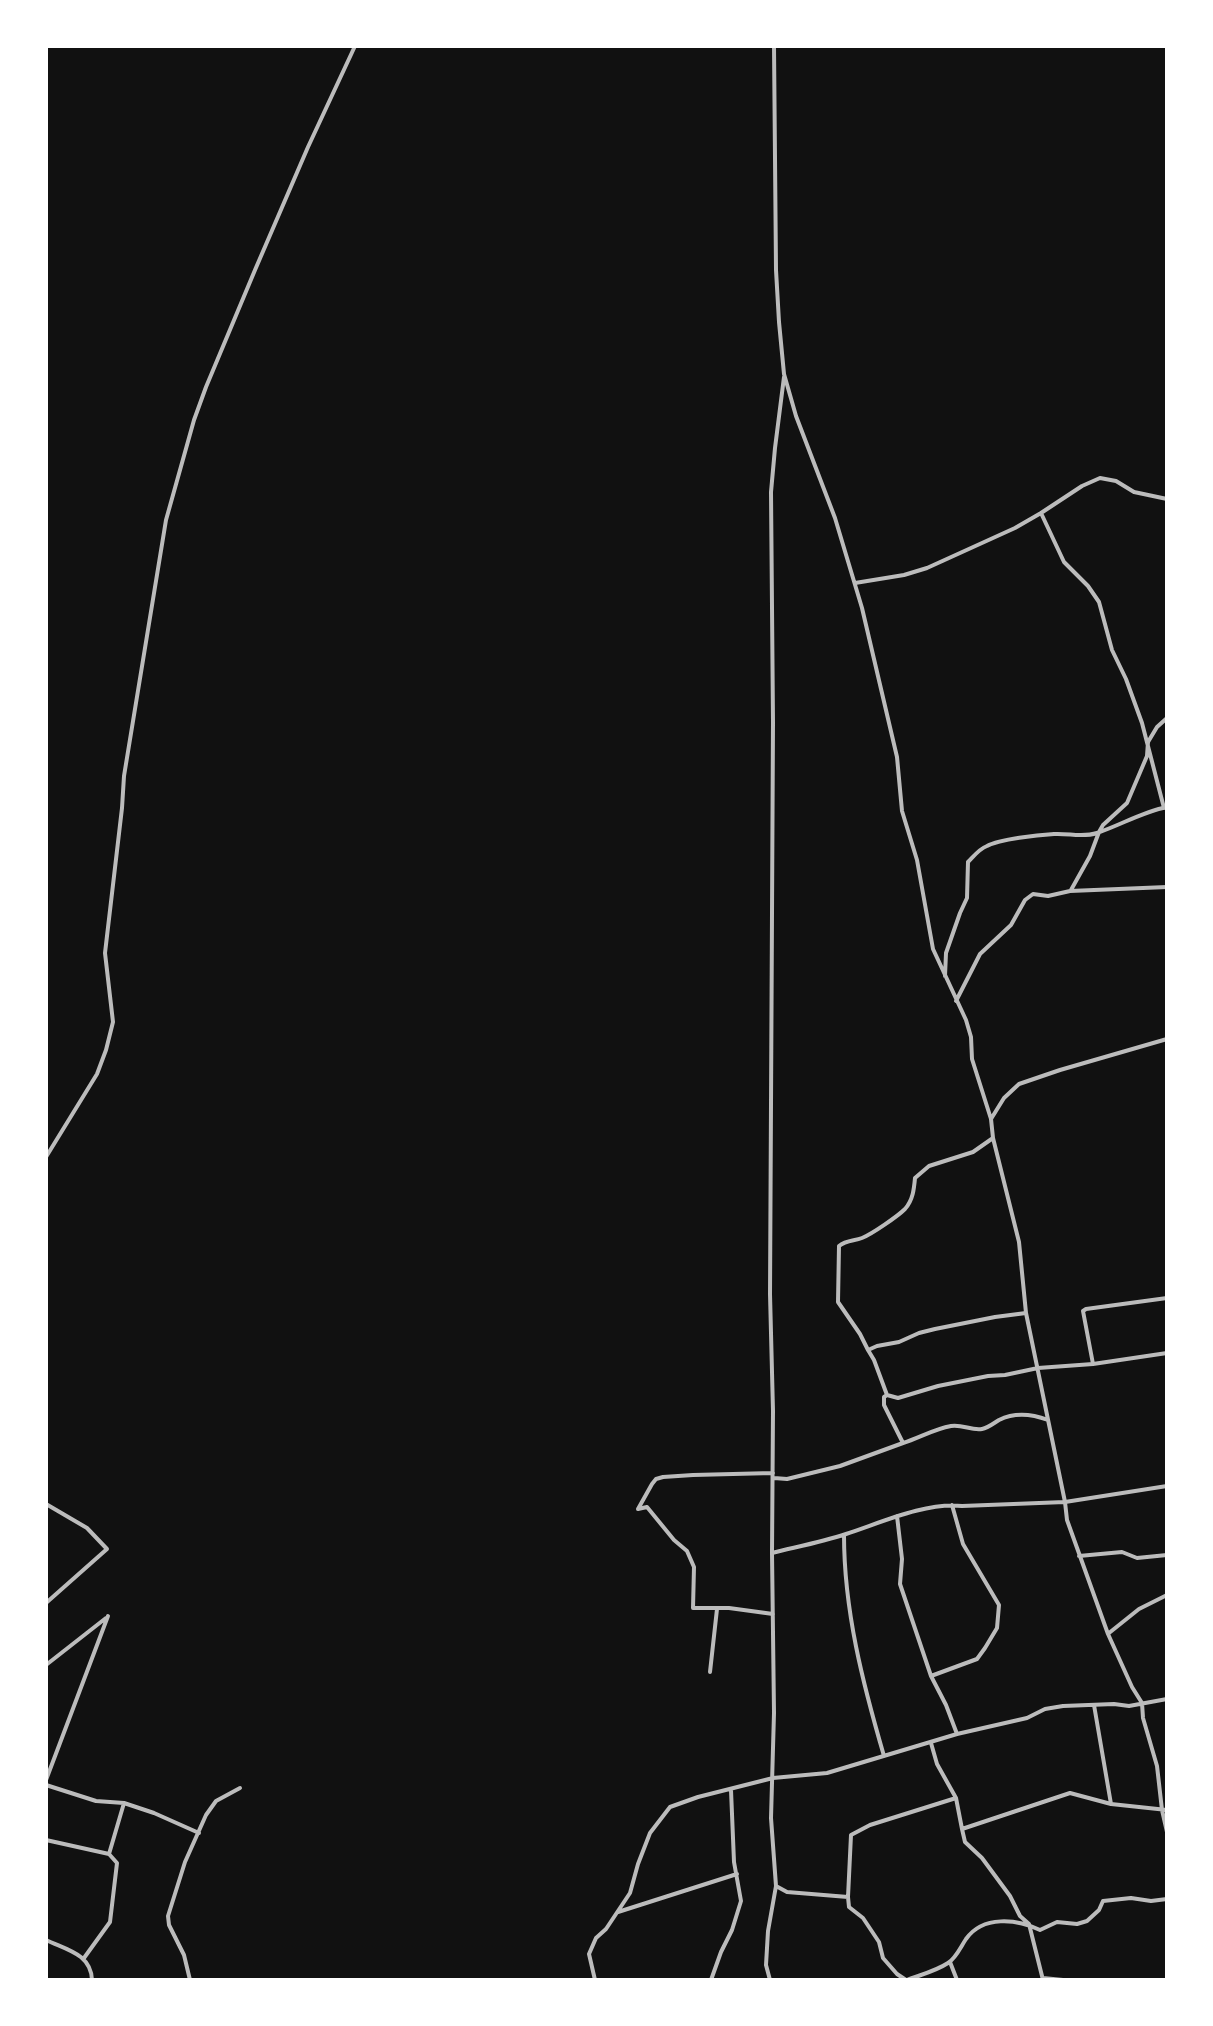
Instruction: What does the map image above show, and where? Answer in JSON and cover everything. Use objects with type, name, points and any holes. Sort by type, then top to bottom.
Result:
[{"type":"street","points":[[46,1157],[97,1074],[113,1022],[105,953],[124,776],[166,520],[177,480],[206,387],[308,147],[355,46]]},
{"type":"street","points":[[770,1980],[766,1965],[768,1931],[776,1886],[771,1818],[771,492],[784,374],[776,270],[774,46]]},
{"type":"street","points":[[784,374],[796,416],[835,518],[862,608],[897,757],[902,811],[917,860],[933,949],[971,1037],[972,1059],[991,1119],[1019,1242],[1026,1313],[1067,1520],[1108,1634],[1142,1703],[1145,1730],[1157,1766],[1167,1832]]},
{"type":"street","points":[[855,583],[927,568],[1015,528],[1100,478],[1116,481],[1134,492],[1167,499]]},
{"type":"street","points":[[945,978],[946,953],[967,898],[968,862],[979,851],[1005,841],[1099,832],[1166,808],[1148,742],[1126,679],[1112,650],[1099,602],[1064,562],[1041,513]]},
{"type":"street","points":[[1070,891],[1103,825],[1127,803],[1147,756],[1148,742],[1167,718]]},
{"type":"street","points":[[956,1001],[980,954],[1011,925],[1025,900],[1033,894],[1048,896],[1070,891],[1167,887]]},
{"type":"street","points":[[991,1119],[1004,1098],[1019,1084],[1167,1039]]},
{"type":"street","points":[[887,1395],[874,1360],[838,1302],[839,1246],[872,1234],[906,1208],[913,1194],[915,1178],[929,1166],[973,1152],[993,1138]]},
{"type":"street","points":[[1093,1364],[1083,1311],[1167,1298]]},
{"type":"street","points":[[868,1350],[935,1329],[1026,1313]]},
{"type":"street","points":[[887,1395],[898,1398],[988,1376],[1167,1353]]},
{"type":"street","points":[[887,1395],[884,1405],[903,1443]]},
{"type":"street","points":[[773,1614],[729,1608],[693,1608],[694,1567],[687,1551],[647,1507],[638,1509],[656,1479],[773,1476],[787,1479],[840,1466],[949,1426],[979,1430],[1013,1415],[1034,1415],[1048,1420]]},
{"type":"street","points":[[772,1553],[844,1535],[897,1516],[952,1505],[1065,1502],[1167,1486]]},
{"type":"street","points":[[46,1504],[87,1528],[107,1549],[46,1603]]},
{"type":"street","points":[[931,1676],[977,1659],[997,1628],[999,1605],[963,1544],[952,1505]]},
{"type":"street","points":[[897,1516],[902,1559],[900,1584],[931,1676],[957,1734]]},
{"type":"street","points":[[844,1535],[852,1629],[884,1756]]},
{"type":"street","points":[[1079,1556],[1122,1552],[1137,1558],[1167,1555]]},
{"type":"street","points":[[1108,1634],[1139,1609],[1167,1595]]},
{"type":"street","points":[[710,1672],[717,1609]]},
{"type":"street","points":[[46,1665],[108,1616],[46,1783],[96,1801],[124,1803],[199,1833]]},
{"type":"street","points":[[595,1980],[589,1954],[596,1938],[606,1929],[630,1893],[650,1833],[670,1807],[773,1778],[827,1773],[957,1734],[1027,1718],[1045,1709],[1129,1706],[1167,1699]]},
{"type":"street","points":[[1094,1705],[1111,1804]]},
{"type":"street","points":[[931,1743],[937,1764],[956,1798],[965,1842],[982,1858],[1010,1896],[1020,1916],[1029,1924],[1040,1930],[1057,1922],[1077,1924],[1087,1921],[1099,1910],[1103,1901],[1167,1899]]},
{"type":"street","points":[[190,1980],[184,1955],[169,1925],[168,1916],[185,1862],[210,1807],[240,1788]]},
{"type":"street","points":[[711,1980],[741,1901],[732,1833],[731,1790]]},
{"type":"street","points":[[962,1829],[1070,1793],[1111,1804],[1164,1810]]},
{"type":"street","points":[[956,1798],[870,1825],[851,1835],[849,1907],[863,1918],[879,1942],[883,1958],[907,1980],[950,1962],[973,1931],[988,1923],[1011,1921],[1029,1924]]},
{"type":"street","points":[[109,1854],[124,1803]]},
{"type":"street","points":[[46,1840],[109,1854],[117,1863],[110,1922],[84,1958]]},
{"type":"street","points":[[618,1912],[737,1874]]},
{"type":"street","points":[[776,1886],[787,1892],[848,1897]]},
{"type":"street","points":[[1029,1924],[1043,1979],[1063,1980]]},
{"type":"street","points":[[46,1940],[84,1958],[92,1969],[92,1980]]},
{"type":"street","points":[[950,1962],[957,1980]]}]
